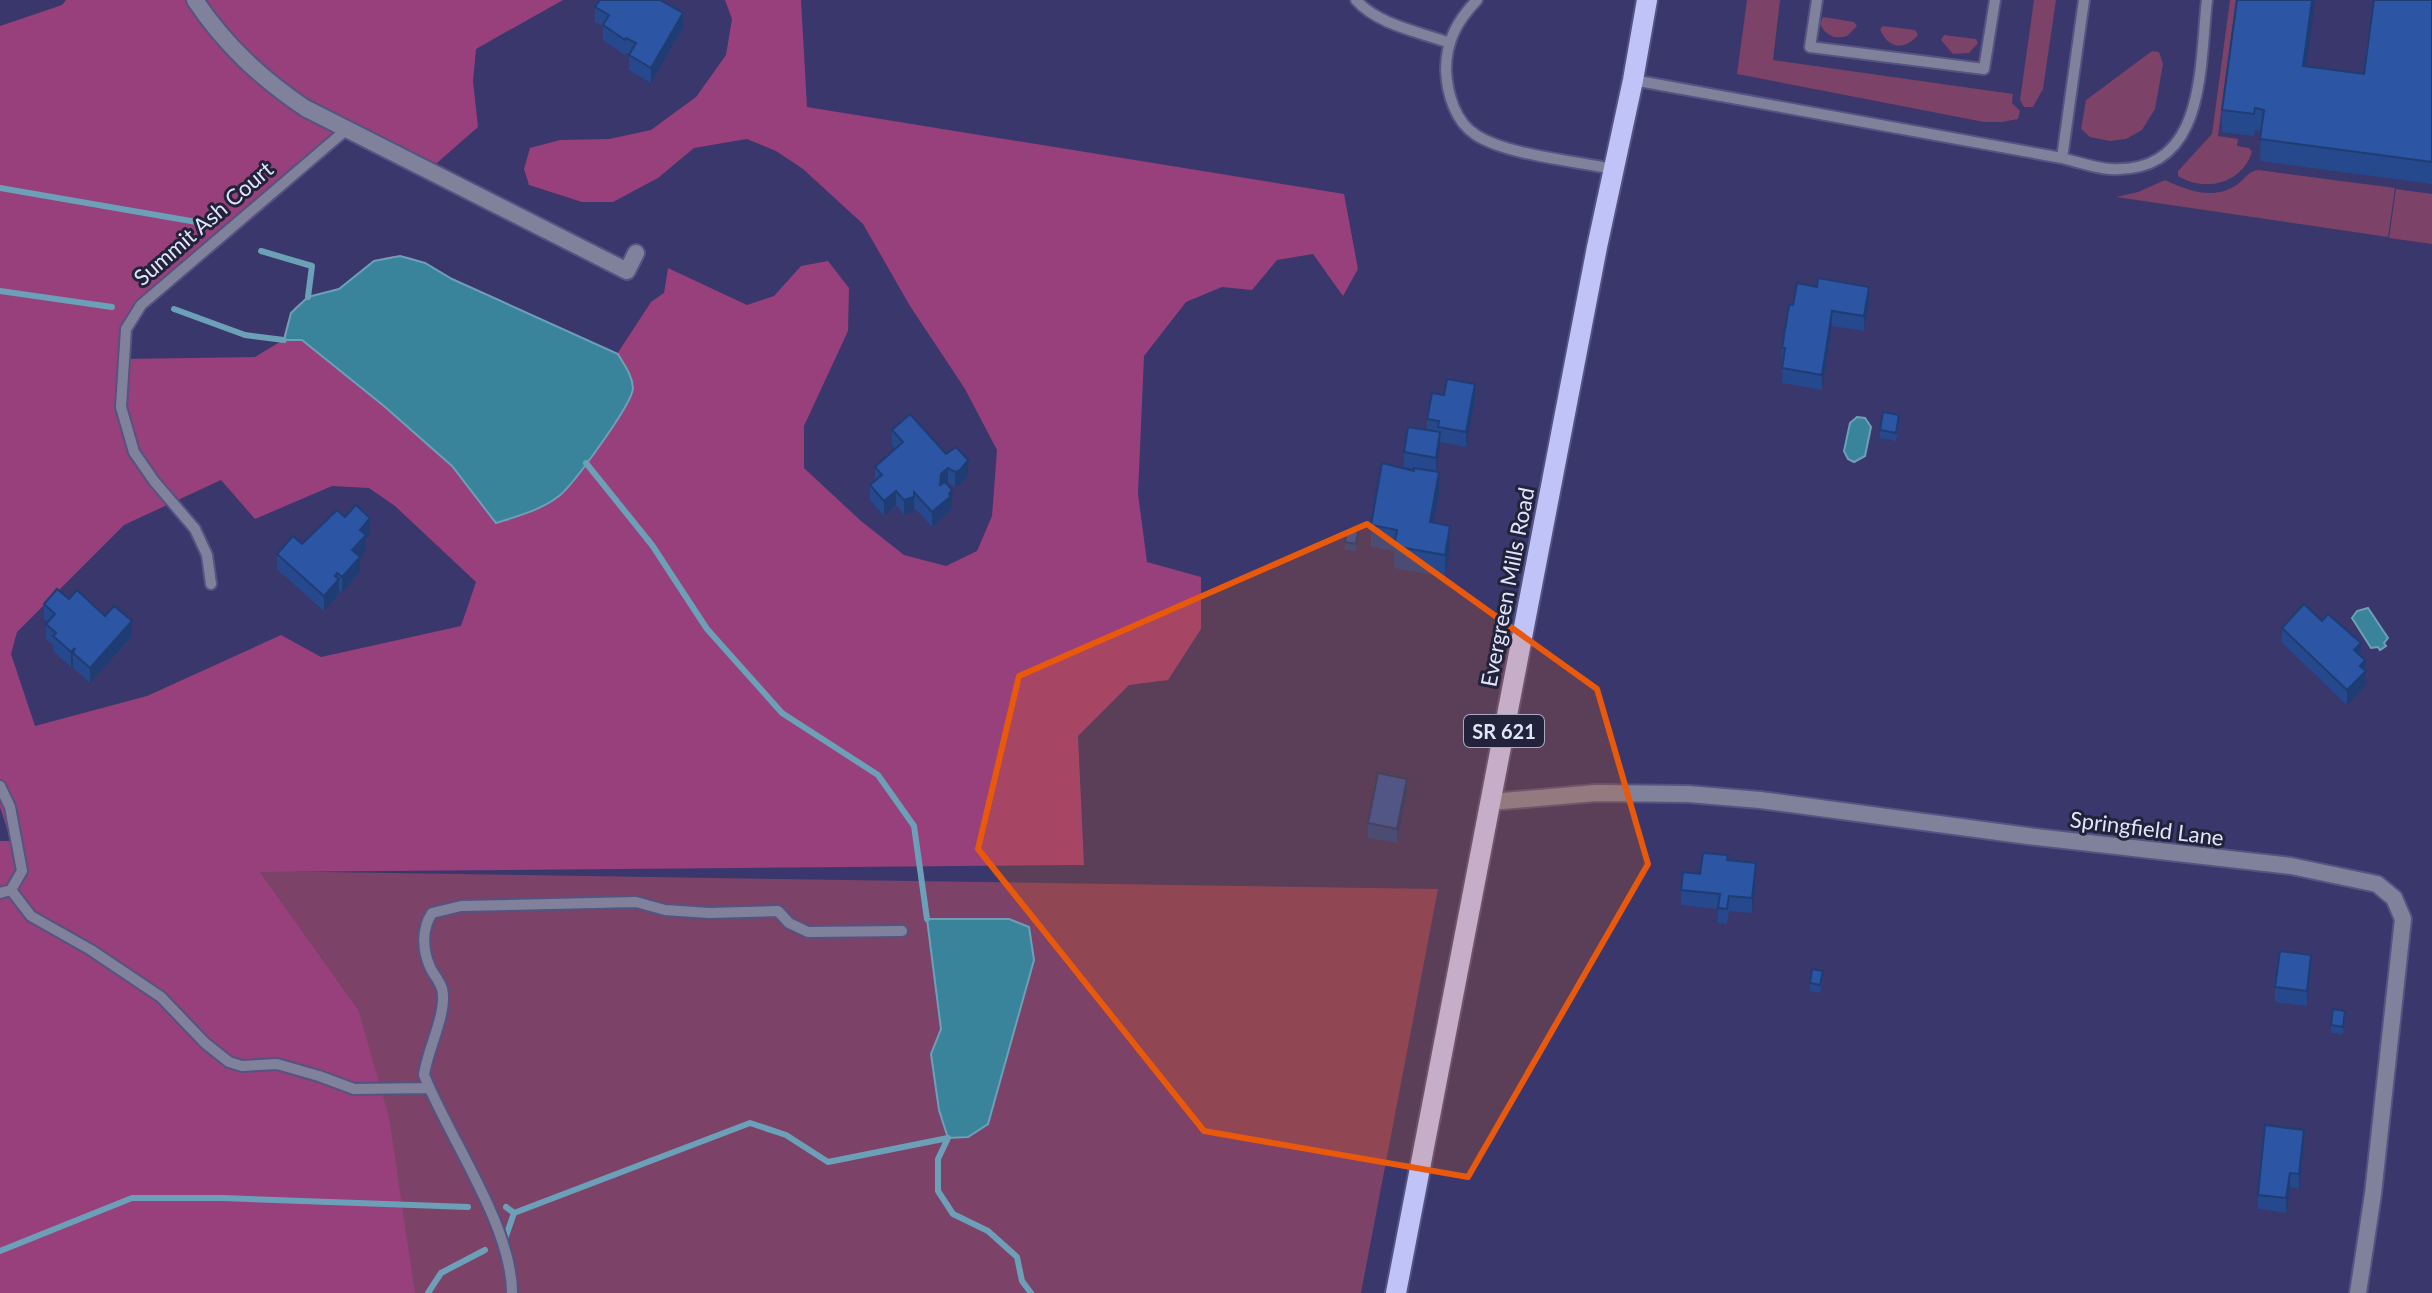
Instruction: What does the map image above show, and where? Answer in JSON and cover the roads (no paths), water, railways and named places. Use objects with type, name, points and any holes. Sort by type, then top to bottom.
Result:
[{"type":"main road","name":"SR 621","points":[[1633,80],[1647,0]]},
{"type":"main road","name":"Evergreen Mills Road","points":[[1396,1293],[1613,169],[1633,80]]},
{"type":"street","points":[[195,0],[236,54],[269,83],[305,108],[627,271],[636,253]]},
{"type":"street","name":"Springfield Lane","points":[[1491,802],[1596,793],[1688,794],[1760,800],[2291,866],[2377,884],[2394,898],[2403,919],[2373,1194],[2358,1293]]},
{"type":"lane","points":[[1356,0],[1365,10],[1390,22],[1450,43]]},
{"type":"lane","points":[[1477,0],[1458,20],[1446,54],[1449,92],[1455,113],[1475,135],[1514,150],[1613,169]]},
{"type":"lane","points":[[1817,0],[1810,47],[1984,69],[1995,0]]},
{"type":"lane","points":[[2062,158],[2084,0]]},
{"type":"lane","points":[[1633,80],[2108,169],[2138,168],[2158,161],[2182,137],[2194,113],[2207,0]]},
{"type":"lane","name":"Summit Ash Court","points":[[211,584],[207,555],[195,529],[134,452],[121,407],[126,329],[141,305],[347,129]]},
{"type":"lane","points":[[0,786],[10,807],[22,871],[6,891],[31,916],[91,950],[161,997],[205,1043],[229,1062],[242,1066],[277,1064],[354,1089],[429,1088]]},
{"type":"lane","points":[[512,1293],[512,1281],[497,1229],[424,1075],[440,1016],[442,990],[425,950],[424,926],[432,913],[461,906],[636,902],[665,910],[709,913],[778,911],[789,923],[808,932],[902,931]]},
{"type":"water","points":[[400,256],[425,263],[452,279],[618,354],[631,378],[633,388],[630,396],[589,461],[552,501],[496,523],[452,466],[384,406],[302,340],[284,340],[291,313],[308,297],[339,289],[374,261]]},
{"type":"water","points":[[1857,417],[1865,418],[1871,427],[1865,456],[1854,462],[1848,459],[1844,451],[1850,423]]},
{"type":"water","points":[[2368,608],[2388,638],[2384,643],[2386,646],[2380,650],[2378,647],[2371,648],[2352,618],[2357,611]]},
{"type":"water","points":[[927,919],[1009,919],[1029,927],[1034,960],[988,1124],[968,1137],[948,1138],[939,1110],[931,1054],[941,1029]]},
{"type":"waterway","points":[[0,188],[214,225]]},
{"type":"waterway","points":[[261,251],[312,266],[308,297]]},
{"type":"waterway","points":[[0,291],[112,307]]},
{"type":"waterway","points":[[174,309],[245,335],[284,340]]},
{"type":"waterway","points":[[586,463],[652,545],[707,629],[782,713],[878,775],[914,826],[927,919]]},
{"type":"waterway","points":[[506,1207],[514,1213],[750,1123],[786,1135],[828,1162],[948,1138]]},
{"type":"waterway","points":[[948,1138],[938,1159],[938,1191],[953,1214],[988,1231],[1017,1257],[1022,1281],[1031,1293]]},
{"type":"waterway","points":[[0,1251],[132,1198],[222,1198],[468,1207]]},
{"type":"waterway","points":[[505,1239],[514,1213]]},
{"type":"waterway","points":[[428,1293],[441,1273],[485,1250]]}]
